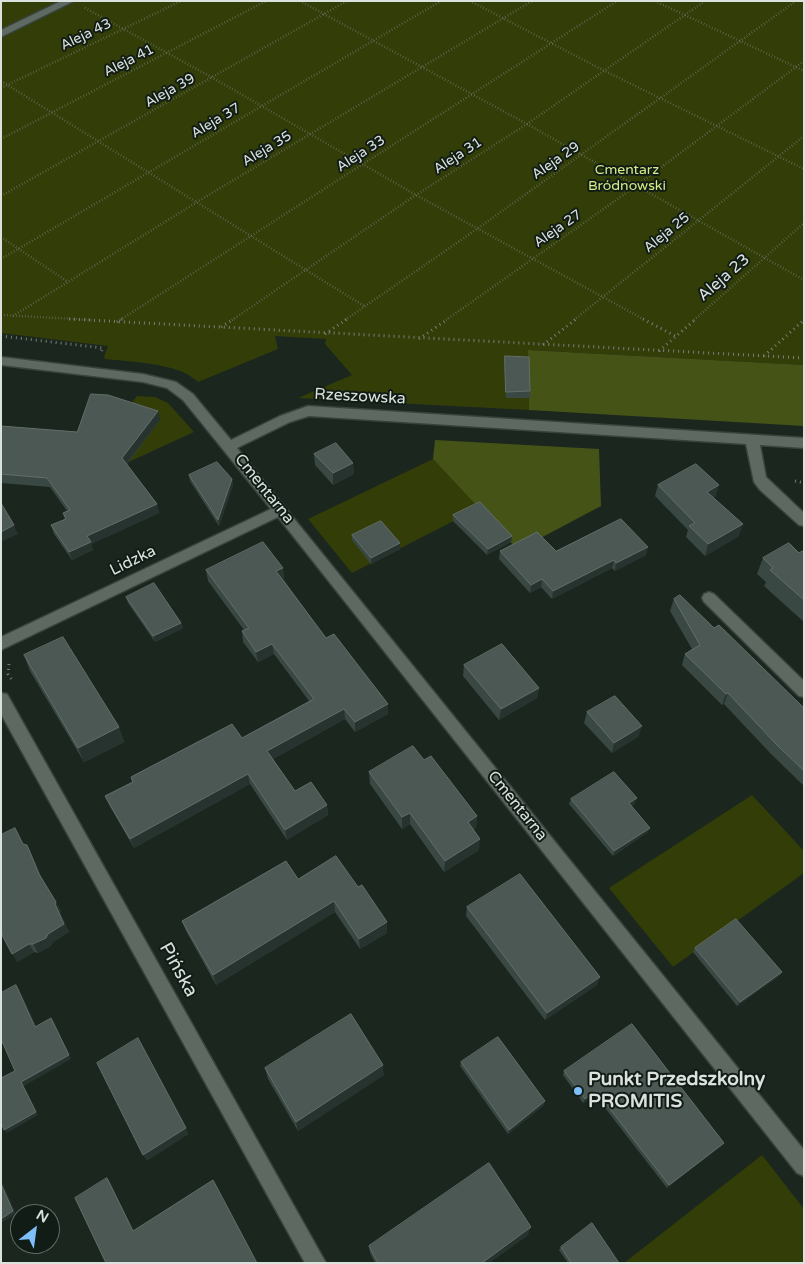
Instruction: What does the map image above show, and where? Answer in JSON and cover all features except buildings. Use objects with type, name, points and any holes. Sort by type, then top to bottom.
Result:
[{"type":"street","points":[[1,34],[69,1]]},
{"type":"street","points":[[1,361],[143,378],[171,384],[188,397],[230,446]]},
{"type":"street","name":"Rzeszowska","points":[[230,446],[285,419],[308,411],[804,443]]},
{"type":"street","points":[[752,439],[759,478],[765,486],[804,521]]},
{"type":"street","name":"Cmentarna","points":[[230,446],[804,1166]]},
{"type":"street","name":"Lidzka","points":[[1,644],[281,510]]},
{"type":"street","points":[[709,598],[804,691]]},
{"type":"street","name":"Pińska","points":[[1,699],[316,1263]]},
{"type":"path","name":"Aleja 43","points":[[1,88],[181,1]]},
{"type":"path","name":"Aleja 41","points":[[1,140],[51,112],[266,1]]},
{"type":"path","points":[[300,1],[526,124],[804,280]]},
{"type":"path","name":"Aleja 39","points":[[1,196],[347,1]]},
{"type":"path","name":"Aleja 37","points":[[1,259],[441,1]]},
{"type":"path","points":[[470,1],[551,44],[804,169]]},
{"type":"path","name":"Aleja 35","points":[[13,316],[309,134],[532,1]]},
{"type":"path","name":"Aleja 33","points":[[115,322],[253,236],[617,1]]},
{"type":"path","points":[[655,1],[804,71]]},
{"type":"path","name":"Aleja 31","points":[[221,327],[308,270],[416,195],[526,124],[706,1]]},
{"type":"path","name":"Aleja 29","points":[[325,334],[582,155],[796,1]]},
{"type":"path","points":[[82,6],[261,105],[477,229],[675,336]]},
{"type":"path","name":"Aleja 27","points":[[420,339],[636,186],[804,61]]},
{"type":"path","points":[[1,81],[364,306]]},
{"type":"path","name":"Aleja 25","points":[[543,345],[804,136]]},
{"type":"path","name":"Aleja 23","points":[[659,351],[804,223]]},
{"type":"path","points":[[1,237],[68,282]]},
{"type":"path","points":[[1,315],[325,334],[804,358]]},
{"type":"path","points":[[764,356],[804,320]]},
{"type":"path","points":[[787,480],[804,483]]},
{"type":"path","points":[[12,660],[9,665],[8,674],[13,682]]},
{"type":"green space","name":"Cmentarz Bródnowski","points":[[1,1],[804,1],[804,365],[528,350],[529,410],[298,398],[352,375],[325,344],[326,339],[275,336],[278,349],[198,382],[180,371],[168,367],[105,359],[108,346],[1,333]]},
{"type":"green space","points":[[528,350],[804,365],[804,426],[529,410]]},
{"type":"green space","points":[[137,396],[155,397],[168,403],[194,432],[98,476],[72,481]]},
{"type":"green space","points":[[435,440],[599,449],[601,506],[518,550],[433,459]]},
{"type":"green space","points":[[433,459],[479,508],[352,573],[308,519]]},
{"type":"green space","points":[[752,795],[804,851],[804,873],[673,967],[609,888]]},
{"type":"green space","points":[[762,1155],[804,1209],[804,1263],[624,1263]]},
{"type":"place","name":"Punkt Przedszkolny PROMITIS","points":[[578,1091]]}]
